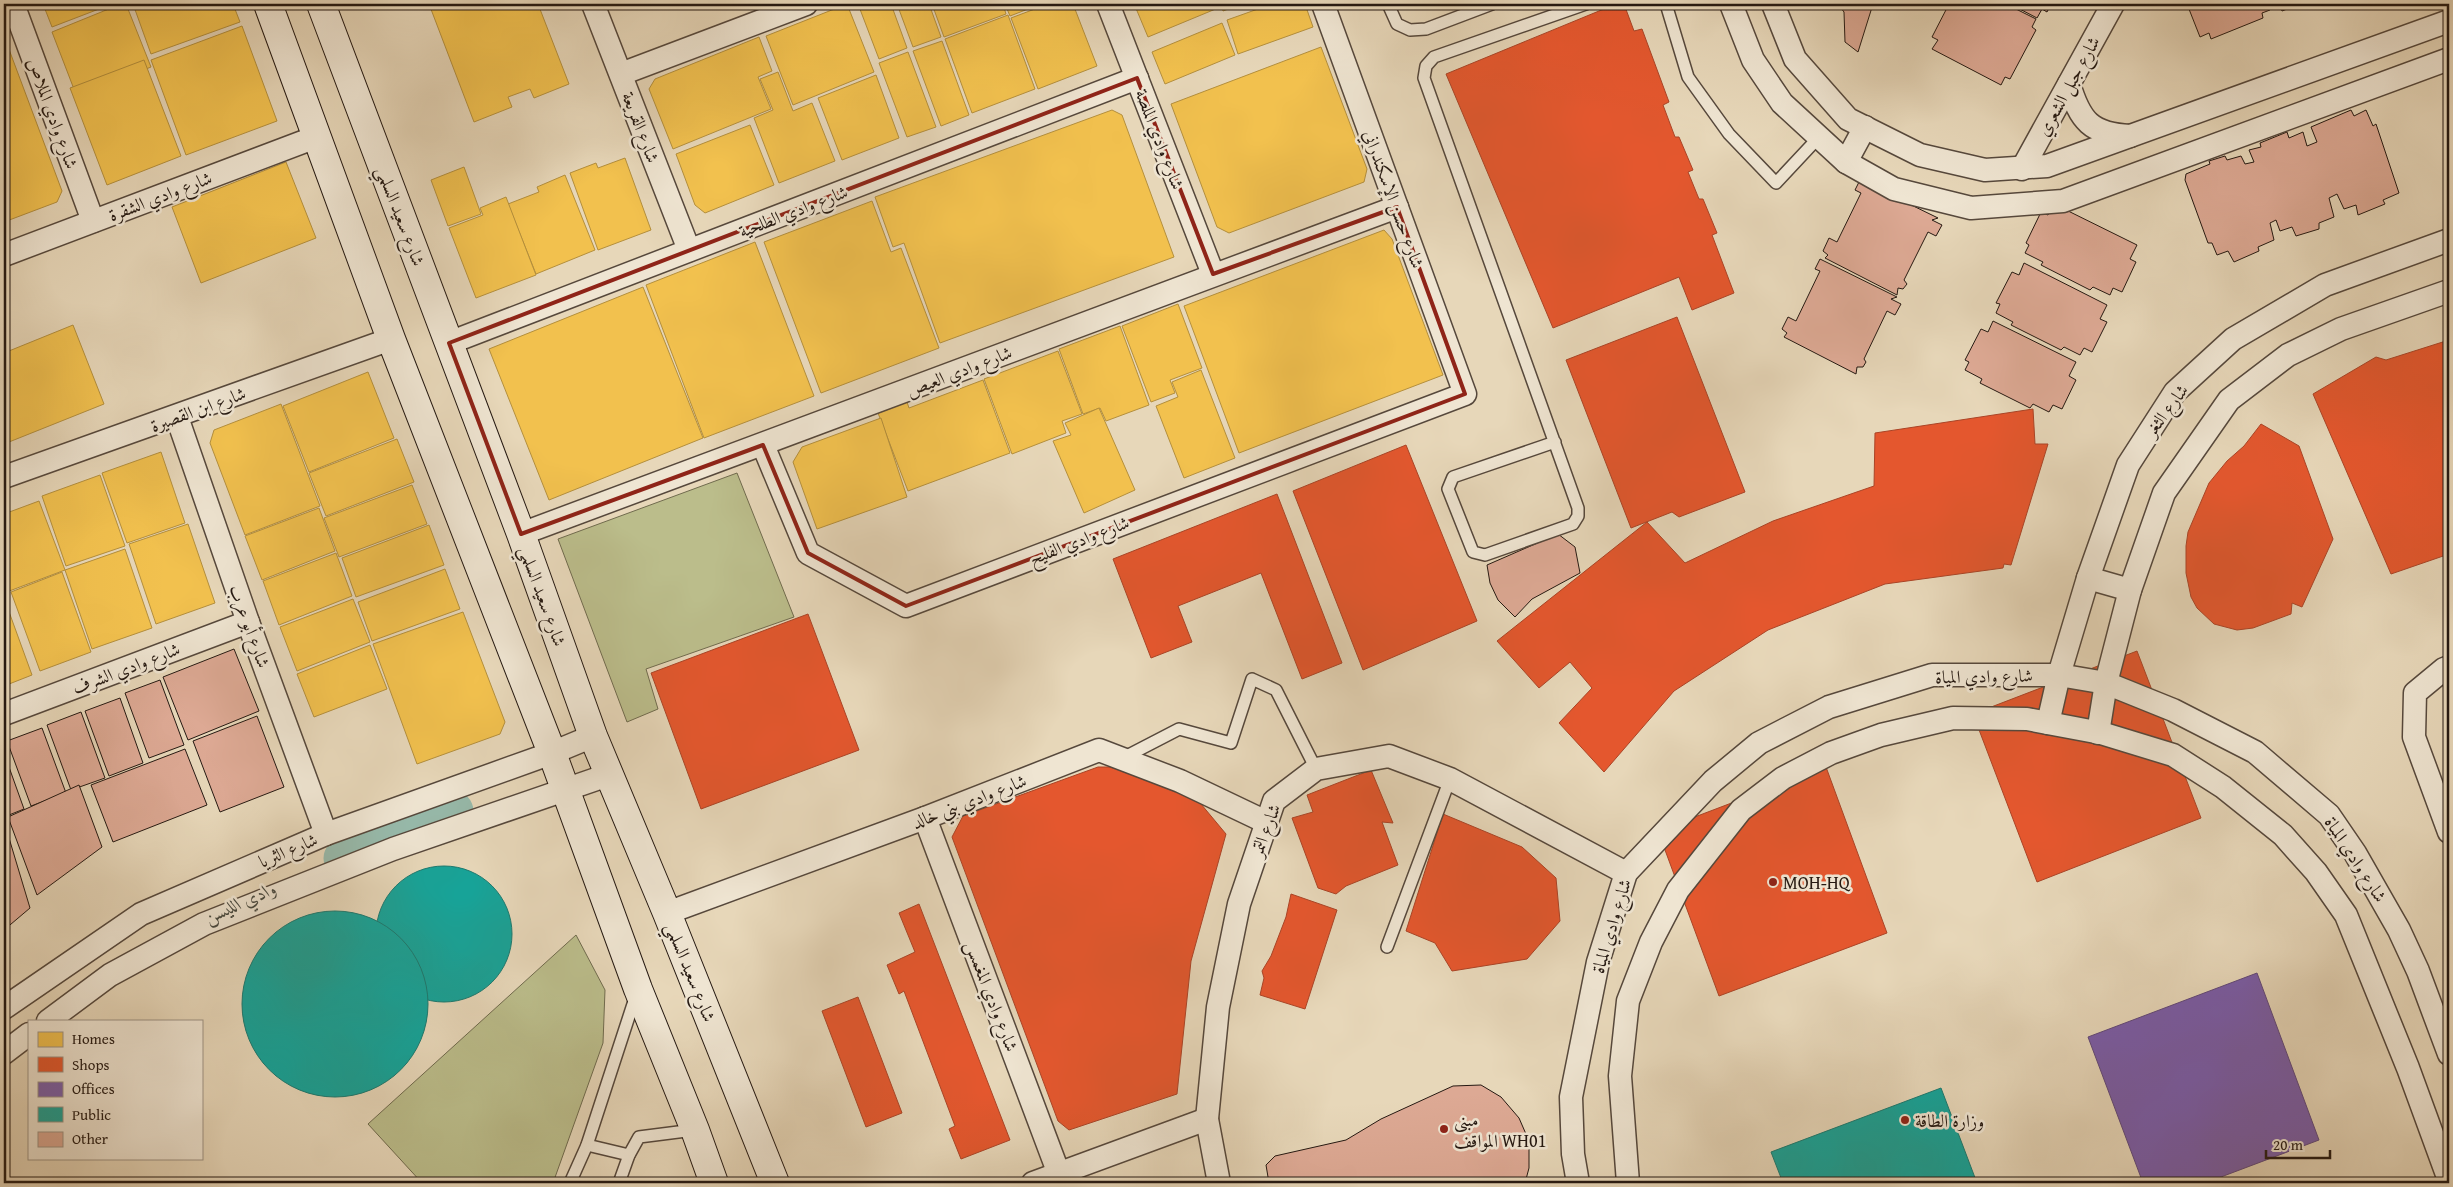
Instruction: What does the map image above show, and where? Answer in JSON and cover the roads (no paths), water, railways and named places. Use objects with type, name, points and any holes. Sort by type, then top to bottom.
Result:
[{"type":"street","name":"شارع وادي الملاص","points":[[13,4],[93,221]]},
{"type":"street","points":[[268,4],[391,338],[566,789],[638,989],[695,1130],[714,1183]]},
{"type":"street","name":"شارع سعيد السلمي","points":[[321,4],[521,534],[608,775],[667,913],[775,1183]]},
{"type":"street","name":"شارع القريعة","points":[[593,4],[689,250]]},
{"type":"street","points":[[621,74],[806,4]]},
{"type":"street","name":"شارع وادي الملصة","points":[[1108,4],[1214,274]]},
{"type":"street","name":"شارع حسن الإسكندراني","points":[[1323,4],[1465,394]]},
{"type":"street","points":[[1730,4],[1753,60],[1782,104],[1846,162],[1894,189],[1971,208],[2063,201],[2449,59]]},
{"type":"street","points":[[1773,4],[1795,59],[1848,118],[1920,155],[1985,170],[2048,166],[2449,20]]},
{"type":"street","name":"شارع جبل الشعري","points":[[2022,169],[2113,4]]},
{"type":"street","name":"شارع وادي الطلحية","points":[[449,343],[1137,78]]},
{"type":"street","points":[[2069,84],[2076,108],[2092,127],[2108,135],[2131,136]]},
{"type":"street","points":[[1846,162],[1864,127]]},
{"type":"street","name":"شارع وادي الشقرة","points":[[4,255],[316,136]]},
{"type":"street","name":"شارع وادي العيص","points":[[521,534],[1397,207]]},
{"type":"street","name":"شارع الثغر","points":[[2048,723],[2059,675],[2088,578],[2128,464],[2175,392],[2233,339],[2325,285],[2449,240]]},
{"type":"street","points":[[2098,733],[2106,683],[2130,590],[2164,493],[2229,400],[2288,355],[2341,329],[2449,291]]},
{"type":"street","name":"شارع ابن القصيرة","points":[[4,477],[177,417],[391,338]]},
{"type":"street","name":"شارع وادي الفليح","points":[[763,445],[808,553],[906,606],[1465,394]]},
{"type":"street","name":"شارع أبو عرب","points":[[177,417],[248,622],[326,834]]},
{"type":"street","points":[[2088,578],[2130,590]]},
{"type":"street","name":"شارع وادي الشرف","points":[[4,714],[248,622]]},
{"type":"street","points":[[2446,668],[2415,693],[2414,737],[2449,832]]},
{"type":"street","name":"شارع وادي المياة","points":[[1578,1183],[1573,1154],[1571,1097],[1598,962],[1626,873],[1713,781],[1759,743],[1829,707],[1932,674],[2059,675],[2106,683],[2173,710],[2255,752],[2329,815],[2356,853],[2400,930],[2418,971],[2449,1054]]},
{"type":"street","points":[[1628,1183],[1620,1076],[1628,1001],[1651,942],[1678,890],[1742,810],[1783,778],[1831,753],[1881,735],[1953,718],[2027,719],[2098,733],[2173,754],[2223,787],[2283,835],[2316,872],[2346,915],[2408,1068],[2449,1180]]},
{"type":"street","name":"شارع الثريا","points":[[4,1008],[141,914],[326,834],[552,753],[593,736]]},
{"type":"street","name":"شارع وادي بني خالد","points":[[667,913],[925,818],[1099,750],[1180,781],[1266,822]]},
{"type":"street","name":"شارع التمر","points":[[1219,1183],[1207,1120],[1218,1007],[1239,904],[1274,801],[1316,769],[1389,756],[1450,779],[1626,873]]},
{"type":"street","name":"شارع الثريا","points":[[49,1020],[110,975],[204,924],[393,849],[608,775]]},
{"type":"street","name":"شارع وادي المغمس","points":[[925,818],[1059,1174]]},
{"type":"street","points":[[4,1053],[28,1035]]},
{"type":"street","points":[[1033,1183],[1207,1120]]},
{"type":"lane","points":[[1388,4],[1397,24],[1410,30],[1426,29],[1492,4]]},
{"type":"lane","points":[[1555,442],[1453,477],[1448,489],[1474,552],[1485,555],[1573,524],[1578,516],[1578,508],[1555,442],[1424,78],[1426,66],[1434,57],[1586,4]]},
{"type":"lane","points":[[1666,4],[1688,77],[1729,134],[1776,183],[1819,137]]},
{"type":"lane","points":[[1121,759],[1179,729],[1231,743],[1252,679],[1276,690],[1316,769]]},
{"type":"lane","points":[[1387,947],[1450,779]]},
{"type":"lane","points":[[570,1183],[587,1145],[638,989]]},
{"type":"lane","points":[[619,1183],[629,1155],[640,1137],[695,1130]]},
{"type":"lane","points":[[587,1145],[629,1155]]},
{"type":"waterway","name":"وادي الليسن","points":[[343,858],[454,811]]},
{"type":"place","name":"MOH-HQ","points":[[1773,882]]},
{"type":"place","name":"وزارة الطاقة","points":[[1905,1120]]},
{"type":"place","name":"مبنى المواقف WH01","points":[[1444,1129]]}]
